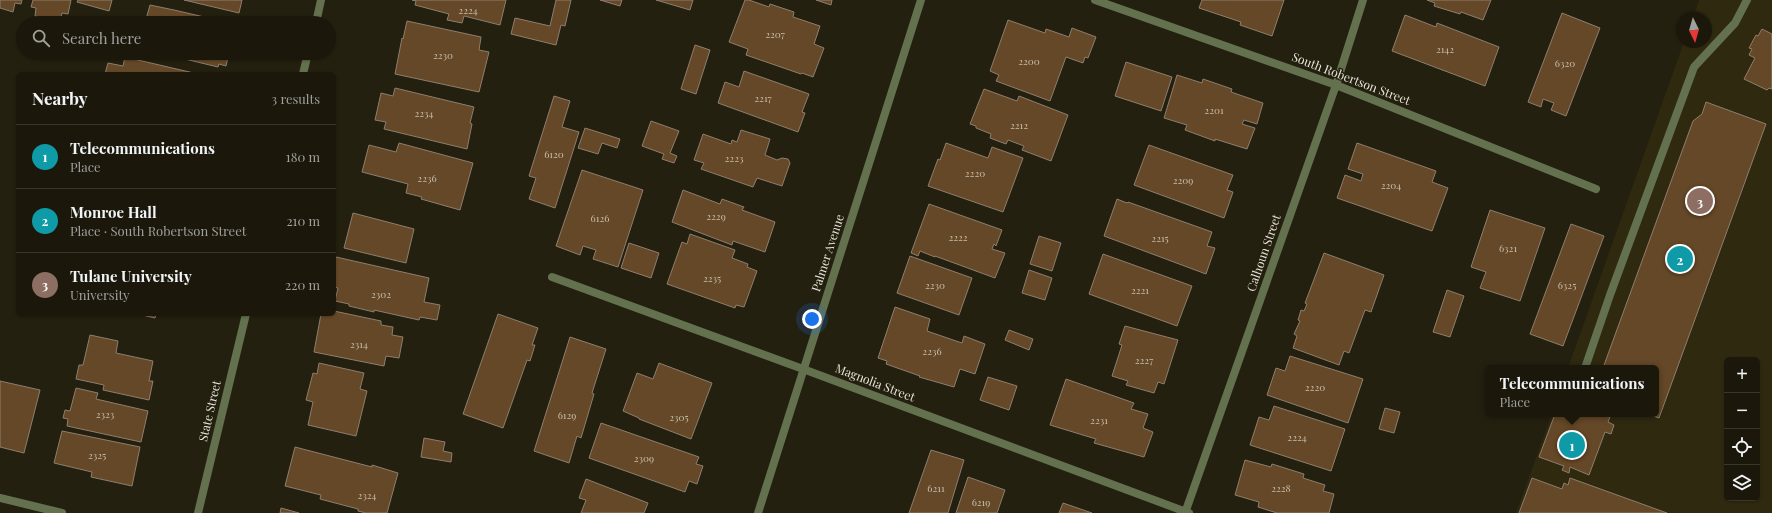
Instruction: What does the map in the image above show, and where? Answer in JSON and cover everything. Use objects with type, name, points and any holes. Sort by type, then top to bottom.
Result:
[{"type":"street","points":[[318,16],[321,0]]},
{"type":"street","name":"Palmer Avenue","points":[[758,513],[921,0]]},
{"type":"street","name":"South Robertson Street","points":[[1095,0],[1336,85],[1596,189]]},
{"type":"street","name":"Calhoun Street","points":[[1186,513],[1336,85],[1363,0]]},
{"type":"street","points":[[1586,365],[1610,295],[1694,67],[1735,23],[1747,0]]},
{"type":"street","points":[[303,72],[306,60]]},
{"type":"street","name":"Magnolia Street","points":[[552,277],[803,369],[1186,513]]},
{"type":"street","name":"State Street","points":[[198,513],[246,316]]},
{"type":"street","points":[[0,498],[62,513]]},
{"type":"shaded area","points":[[1699,0],[1772,0],[1772,513],[1516,513],[1551,417],[1659,417],[1659,365],[1569,365],[1682,48],[1712,48],[1712,12],[1695,12]]},
{"type":"building","points":[[0,0],[22,0],[21,4],[15,3],[13,12],[0,8]]},
{"type":"building","points":[[33,0],[71,0],[68,14],[62,13],[61,16],[35,16],[36,8],[31,7]]},
{"type":"building","points":[[78,0],[112,0],[109,11],[77,2]]},
{"type":"building","points":[[184,0],[242,0],[239,13]]},
{"type":"building","points":[[412,0],[506,0],[500,25],[464,16],[462,23],[447,20],[449,14],[415,5],[416,1]]},
{"type":"building","points":[[556,0],[571,0],[565,26],[561,25],[556,45],[511,34],[515,18],[550,26]]},
{"type":"building","points":[[600,0],[622,0],[620,6]]},
{"type":"building","points":[[656,0],[693,0],[690,10]]},
{"type":"building","points":[[745,0],[769,7],[770,4],[794,12],[793,17],[820,26],[814,44],[824,48],[813,77],[746,55],[748,49],[729,42]]},
{"type":"building","points":[[816,0],[832,0],[831,5]]},
{"type":"building","points":[[1202,0],[1284,0],[1272,36],[1240,25],[1241,22],[1199,8]]},
{"type":"building","points":[[1427,0],[1491,0],[1483,20],[1461,12],[1460,14],[1434,6],[1435,3]]},
{"type":"building","points":[[150,5],[200,16],[147,16]]},
{"type":"building","points":[[1562,13],[1600,28],[1566,116],[1551,110],[1554,103],[1543,99],[1541,107],[1528,102]]},
{"type":"building","points":[[1405,15],[1436,27],[1437,23],[1499,47],[1485,86],[1392,51]]},
{"type":"building","points":[[1008,20],[1045,33],[1046,29],[1069,37],[1072,28],[1096,37],[1088,58],[1085,57],[1083,63],[1066,57],[1050,101],[996,81],[999,75],[990,71]]},
{"type":"building","points":[[407,21],[481,37],[479,50],[489,52],[479,92],[395,74]]},
{"type":"building","points":[[1762,29],[1772,34],[1772,89],[1769,88],[1767,90],[1744,79],[1755,58],[1749,55],[1752,49],[1749,48],[1756,35],[1758,36]]},
{"type":"building","points":[[695,45],[710,50],[696,94],[681,89]]},
{"type":"building","points":[[124,60],[138,60],[189,72],[106,72],[108,63],[123,66]]},
{"type":"building","points":[[189,60],[227,60],[226,66],[219,64],[218,67]]},
{"type":"building","points":[[1126,62],[1172,77],[1161,111],[1115,96]]},
{"type":"building","points":[[744,71],[809,94],[802,112],[805,113],[798,132],[718,103],[725,82],[739,87]]},
{"type":"building","points":[[1177,75],[1202,83],[1203,79],[1232,89],[1231,92],[1263,103],[1257,124],[1244,120],[1242,124],[1255,128],[1247,149],[1215,139],[1215,141],[1185,130],[1187,125],[1164,118]]},
{"type":"building","points":[[395,88],[474,107],[470,123],[472,124],[467,149],[384,129],[386,122],[375,120],[381,93],[393,96]]},
{"type":"building","points":[[984,89],[1017,101],[1019,96],[1068,115],[1051,161],[1022,150],[1024,146],[1008,140],[1006,144],[990,138],[991,134],[970,124]]},
{"type":"building","points":[[554,96],[570,101],[562,127],[579,132],[555,208],[529,199],[536,178],[529,176]]},
{"type":"building","points":[[1706,102],[1766,124],[1659,418],[1656,417],[1659,417],[1659,365],[1604,365],[1693,121],[1702,114]]},
{"type":"building","points":[[651,121],[679,131],[670,153],[677,156],[674,163],[662,159],[664,154],[642,146]]},
{"type":"building","points":[[585,128],[620,139],[617,148],[602,143],[598,154],[578,148]]},
{"type":"building","points":[[741,130],[770,139],[765,155],[777,160],[782,158],[788,159],[790,163],[782,186],[757,178],[753,187],[701,169],[704,163],[694,160],[703,134],[731,144],[732,140],[737,142]]},
{"type":"building","points":[[399,143],[473,163],[460,210],[421,199],[422,197],[406,193],[408,184],[362,172],[369,145],[396,152]]},
{"type":"building","points":[[946,143],[988,158],[992,147],[1023,158],[1003,212],[928,186],[938,159],[940,160]]},
{"type":"building","points":[[1357,143],[1436,171],[1432,182],[1448,188],[1432,231],[1337,198],[1345,175],[1361,181],[1363,174],[1348,169]]},
{"type":"building","points":[[1149,145],[1233,175],[1227,190],[1233,192],[1224,218],[1134,185]]},
{"type":"building","points":[[582,170],[643,190],[618,267],[593,259],[596,250],[583,246],[580,255],[556,246]]},
{"type":"building","points":[[683,190],[720,204],[722,199],[744,207],[742,210],[775,222],[765,252],[733,241],[732,245],[672,222]]},
{"type":"building","points":[[1117,199],[1212,232],[1207,246],[1215,248],[1206,274],[1104,236]]},
{"type":"building","points":[[929,204],[1002,230],[996,246],[994,244],[992,249],[1005,253],[995,278],[920,251],[918,256],[911,253]]},
{"type":"building","points":[[1490,210],[1545,228],[1520,301],[1480,288],[1486,272],[1471,267]]},
{"type":"building","points":[[353,213],[414,229],[406,263],[344,248]]},
{"type":"building","points":[[1571,224],[1604,236],[1563,346],[1530,334]]},
{"type":"building","points":[[690,234],[735,250],[732,258],[748,264],[747,267],[757,271],[744,307],[736,305],[735,308],[667,284],[682,242],[687,244]]},
{"type":"building","points":[[1039,236],[1061,243],[1052,271],[1030,264]]},
{"type":"building","points":[[629,243],[659,253],[651,278],[621,268]]},
{"type":"building","points":[[1324,253],[1384,275],[1371,312],[1365,310],[1349,353],[1344,351],[1339,365],[1293,348],[1297,336],[1294,334],[1300,321],[1298,320],[1301,310],[1304,311],[1307,304],[1305,303]]},
{"type":"building","points":[[1103,254],[1192,286],[1177,326],[1089,294]]},
{"type":"building","points":[[910,256],[972,278],[959,315],[897,293]]},
{"type":"building","points":[[336,257],[429,278],[424,302],[440,305],[437,320],[420,317],[419,320],[349,306],[349,304],[336,301],[338,288],[336,288]]},
{"type":"building","points":[[1029,270],[1052,278],[1045,300],[1022,293]]},
{"type":"building","points":[[1447,290],[1464,296],[1450,337],[1433,332]]},
{"type":"building","points":[[895,307],[930,319],[927,331],[962,343],[964,336],[985,344],[975,374],[960,369],[954,387],[919,377],[920,376],[886,364],[887,361],[878,358]]},
{"type":"building","points":[[336,311],[381,321],[381,325],[393,327],[392,335],[403,337],[399,358],[386,356],[384,366],[314,352],[321,316],[336,316]]},
{"type":"building","points":[[498,314],[538,328],[532,345],[535,345],[530,361],[527,360],[503,428],[463,414]]},
{"type":"building","points":[[1125,326],[1178,340],[1164,384],[1158,382],[1154,393],[1126,385],[1128,381],[1112,376],[1122,345],[1119,344]]},
{"type":"building","points":[[1009,330],[1033,339],[1029,350],[1005,340]]},
{"type":"building","points":[[90,335],[118,341],[116,353],[153,361],[149,381],[153,381],[149,400],[103,390],[104,385],[76,379],[79,365],[83,365]]},
{"type":"building","points":[[570,337],[606,349],[592,393],[594,394],[581,438],[577,436],[569,463],[534,451]]},
{"type":"building","points":[[1290,356],[1363,379],[1348,423],[1267,395],[1276,368],[1285,371]]},
{"type":"building","points":[[319,363],[364,373],[360,389],[367,391],[356,436],[308,425],[313,402],[306,400],[313,373],[317,374]]},
{"type":"building","points":[[659,363],[712,383],[691,439],[639,419],[623,411],[637,373],[653,379]]},
{"type":"building","points":[[988,377],[1017,386],[1009,410],[980,400]]},
{"type":"building","points":[[1066,379],[1134,403],[1131,409],[1148,414],[1143,428],[1153,432],[1144,457],[1094,443],[1096,439],[1050,425]]},
{"type":"building","points":[[0,381],[40,390],[24,453],[0,447]]},
{"type":"building","points":[[76,388],[98,393],[96,399],[148,411],[141,442],[67,426],[68,419],[63,418],[65,410],[70,411]]},
{"type":"building","points":[[1274,406],[1345,429],[1331,471],[1250,445],[1259,417],[1269,420]]},
{"type":"building","points":[[1385,408],[1400,412],[1394,433],[1379,429]]},
{"type":"building","points":[[1554,417],[1610,417],[1608,422],[1614,425],[1611,434],[1605,432],[1589,475],[1570,467],[1569,473],[1562,470],[1564,466],[1539,457]]},
{"type":"building","points":[[601,423],[699,457],[696,464],[703,466],[697,484],[689,481],[685,492],[589,458]]},
{"type":"building","points":[[62,431],[140,447],[132,486],[91,477],[92,472],[54,463]]},
{"type":"building","points":[[424,438],[445,442],[443,451],[452,453],[451,462],[421,457]]},
{"type":"building","points":[[295,447],[372,467],[372,465],[398,473],[387,513],[366,513],[358,511],[358,509],[320,499],[321,495],[285,486]]},
{"type":"building","points":[[931,450],[964,460],[948,513],[909,513]]},
{"type":"building","points":[[1245,460],[1271,467],[1272,464],[1304,474],[1303,478],[1325,485],[1323,491],[1334,494],[1329,513],[1277,513],[1258,507],[1259,502],[1235,495]]},
{"type":"building","points":[[968,477],[1005,490],[997,513],[956,513]]},
{"type":"building","points":[[1532,478],[1562,489],[1564,483],[1568,485],[1570,478],[1667,513],[1519,513]]},
{"type":"building","points":[[586,479],[648,503],[644,513],[581,513],[586,500],[579,498]]},
{"type":"building","points":[[1063,503],[1092,513],[1059,513]]},
{"type":"building","points":[[281,508],[299,513],[280,513]]},
{"type":"place","name":"Tulane University","points":[[1700,201]]},
{"type":"place","name":"Monroe Hall","points":[[1680,259]]},
{"type":"place","name":"Telecommunications","points":[[1572,445]]}]
